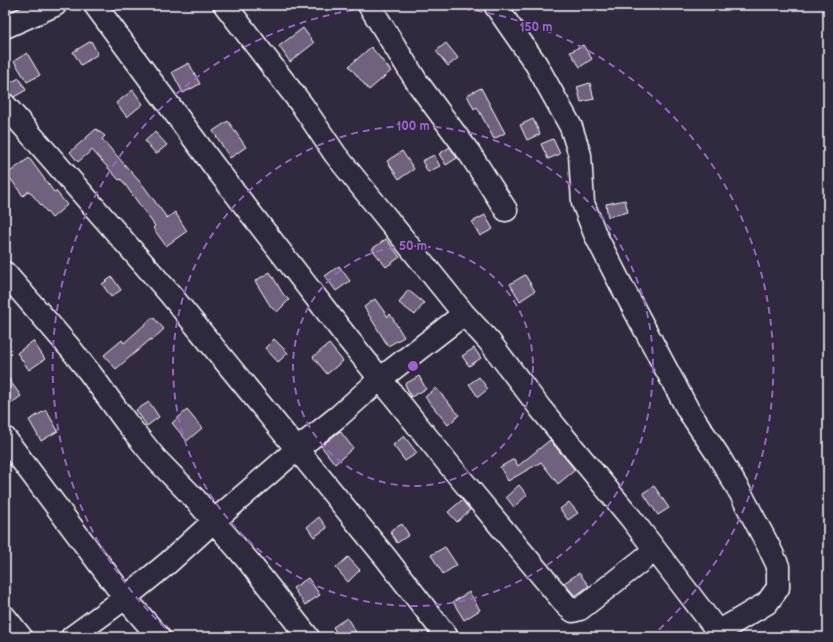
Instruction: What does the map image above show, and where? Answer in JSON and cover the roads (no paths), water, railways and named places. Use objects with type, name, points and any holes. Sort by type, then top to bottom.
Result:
[{"type":"main road","points":[[5,27],[55,5]]},
{"type":"main road","points":[[95,5],[214,166],[380,378],[551,588],[573,611],[580,609],[655,550]]},
{"type":"main road","points":[[225,5],[302,105],[335,154],[464,314],[489,341],[540,408],[630,516],[720,635],[767,603],[778,588],[778,566],[741,494],[718,455],[688,410],[595,234],[583,204],[580,155],[571,126],[536,64],[496,5]]},
{"type":"main road","points":[[369,5],[417,82],[470,154],[506,210]]},
{"type":"main road","points":[[5,105],[170,294],[296,450],[386,558],[448,637]]},
{"type":"main road","points":[[5,273],[70,348],[156,459],[214,521],[254,568],[308,637]]},
{"type":"main road","points":[[72,637],[125,598],[183,550],[296,450],[340,415],[380,378],[464,314]]},
{"type":"main road","points":[[5,438],[125,598],[159,637]]},
{"type":"main road","points":[[5,617],[21,637]]}]
